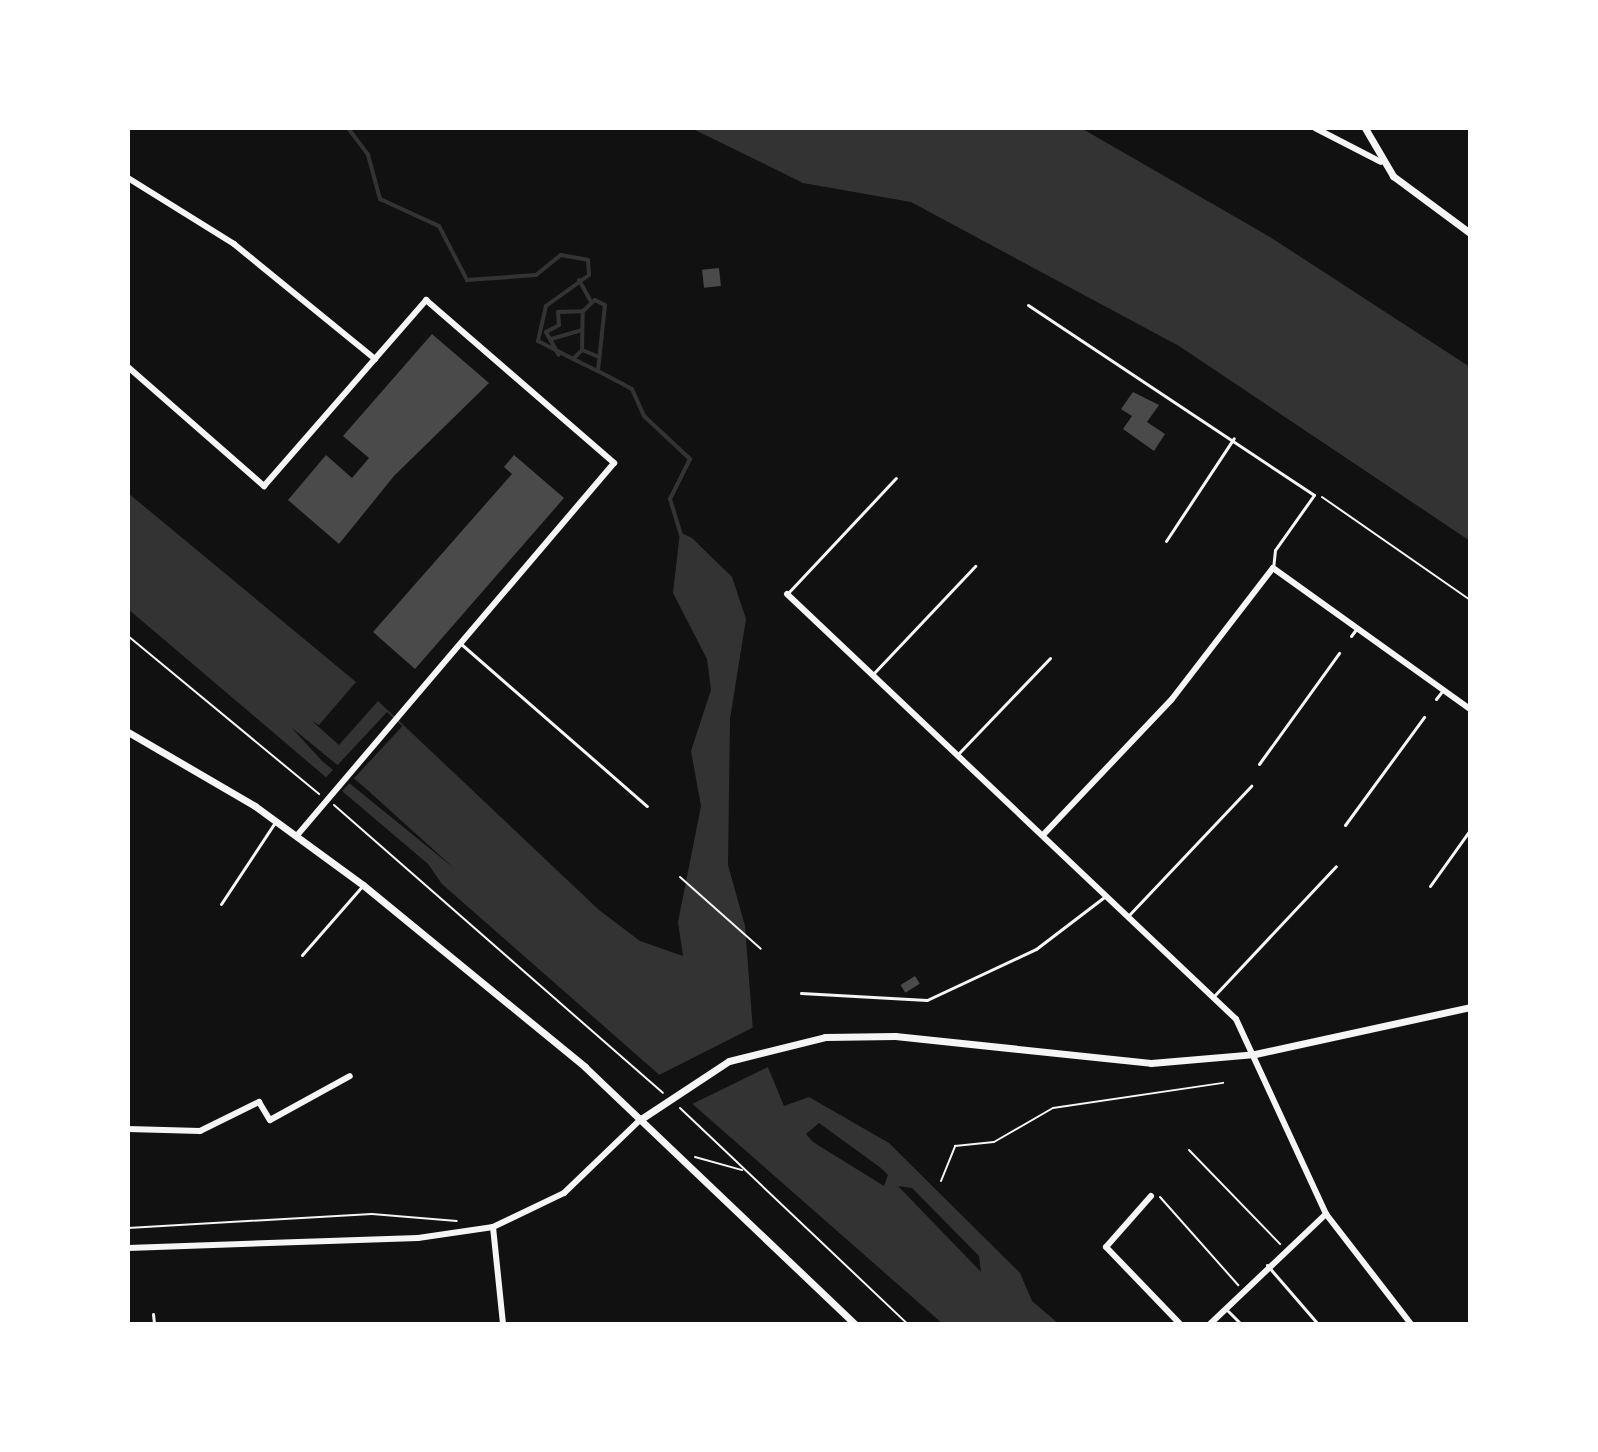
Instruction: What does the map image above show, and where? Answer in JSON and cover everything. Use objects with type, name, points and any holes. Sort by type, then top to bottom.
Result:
[{"type":"street","points":[[1315,128],[1381,162],[1470,233]]},
{"type":"street","points":[[1365,128],[1381,162]]},
{"type":"street","points":[[128,178],[234,244],[375,359]]},
{"type":"street","points":[[128,367],[264,486],[426,300],[614,463],[297,835]]},
{"type":"street","points":[[1043,835],[1168,704],[1273,568],[1470,709]]},
{"type":"street","points":[[787,594],[1214,996],[1255,1054],[1326,1214],[1411,1324]]},
{"type":"street","points":[[128,732],[276,820],[363,885],[641,1119],[855,1324]]},
{"type":"street","points":[[128,1248],[462,1233],[493,1227],[564,1193],[665,1098],[729,1061],[790,1042],[895,1036],[1116,1063],[1255,1054],[1470,1007]]},
{"type":"street","points":[[128,1129],[200,1131],[259,1102],[270,1120],[350,1076]]},
{"type":"street","points":[[1151,1196],[1106,1247],[1180,1324]]},
{"type":"street","points":[[1210,1324],[1284,1248],[1326,1214]]},
{"type":"street","points":[[493,1227],[503,1324]]},
{"type":"lane","points":[[1028,305],[1234,438],[1314,495],[1275,550],[1273,568]]},
{"type":"lane","points":[[1166,541],[1234,438]]},
{"type":"lane","points":[[787,594],[896,478]]},
{"type":"lane","points":[[873,674],[975,566]]},
{"type":"lane","points":[[1351,636],[1357,628]]},
{"type":"lane","points":[[460,643],[647,806]]},
{"type":"lane","points":[[1259,764],[1339,653]]},
{"type":"lane","points":[[958,754],[1050,658]]},
{"type":"lane","points":[[1436,699],[1443,690]]},
{"type":"lane","points":[[1345,825],[1424,717]]},
{"type":"lane","points":[[1129,915],[1251,786]]},
{"type":"lane","points":[[221,904],[276,820]]},
{"type":"lane","points":[[1430,886],[1470,830]]},
{"type":"lane","points":[[1214,996],[1336,866]]},
{"type":"lane","points":[[302,955],[363,885]]},
{"type":"lane","points":[[801,993],[927,1000],[1036,949],[1107,895]]},
{"type":"lane","points":[[1267,1265],[1318,1324]]},
{"type":"lane","points":[[1225,1308],[1241,1324]]},
{"type":"lane","points":[[153,1314],[154,1324]]},
{"type":"path","points":[[1314,495],[1470,600]]},
{"type":"path","points":[[128,636],[326,799],[665,1098]]},
{"type":"path","points":[[680,877],[761,949]]},
{"type":"path","points":[[941,1181],[955,1146],[994,1142],[1053,1108],[1223,1083]]},
{"type":"path","points":[[678,1106],[908,1324]]},
{"type":"path","points":[[1189,1150],[1284,1248]]},
{"type":"path","points":[[678,1156],[743,1170]]},
{"type":"path","points":[[1151,1187],[1243,1290]]},
{"type":"path","points":[[128,1228],[372,1214],[456,1220],[462,1233]]},
{"type":"shaded area","points":[[691,128],[1081,128],[1270,237],[1470,367],[1470,541],[1179,346],[911,202],[803,183]]},
{"type":"shaded area","points":[[128,493],[356,682],[319,725],[312,721],[339,745],[378,701],[599,910],[640,941],[683,956],[678,922],[701,806],[691,751],[711,690],[707,659],[673,593],[680,532],[692,538],[732,577],[746,619],[730,719],[728,865],[745,926],[753,1031],[784,1106],[809,1097],[889,1143],[1020,1273],[1032,1301],[1059,1324],[943,1324],[442,884],[428,864],[128,609]],"holes":[[[291,727],[363,786],[455,869],[322,761]],[[819,1123],[881,1168],[888,1175],[884,1186],[813,1142],[806,1134]],[[898,1186],[912,1188],[979,1256],[981,1272]]]},
{"type":"pier","points":[[387,712],[402,726],[340,793],[325,779]]},
{"type":"pier","points":[[756,1026],[772,1065],[688,1106],[655,1077]]},
{"type":"building","points":[[719,268],[721,286],[704,288],[702,270]]},
{"type":"building","points":[[432,334],[489,383],[394,476],[339,544],[288,500],[326,455],[352,478],[369,458],[343,436]]},
{"type":"building","points":[[1133,392],[1159,405],[1147,422],[1165,434],[1154,451],[1123,429],[1132,416],[1121,409]]},
{"type":"building","points":[[514,455],[564,498],[415,669],[373,632],[512,474],[504,467]]},
{"type":"building","points":[[915,976],[920,984],[905,993],[901,985]]},
{"type":"waterway","points":[[348,128],[368,155],[380,199],[439,226],[467,280],[536,275],[561,255],[588,260],[589,275],[546,306],[538,341],[573,359],[582,350],[583,311],[595,300],[605,305],[598,371],[632,389],[644,416],[690,459],[670,499],[681,535]]},
{"type":"waterway","points":[[579,280],[591,302]]},
{"type":"waterway","points":[[546,332],[559,325],[558,312],[583,311]]},
{"type":"waterway","points":[[551,339],[582,330]]},
{"type":"waterway","points":[[546,332],[559,355]]},
{"type":"waterway","points":[[582,350],[597,356]]},
{"type":"waterway","points":[[573,359],[598,371]]}]
